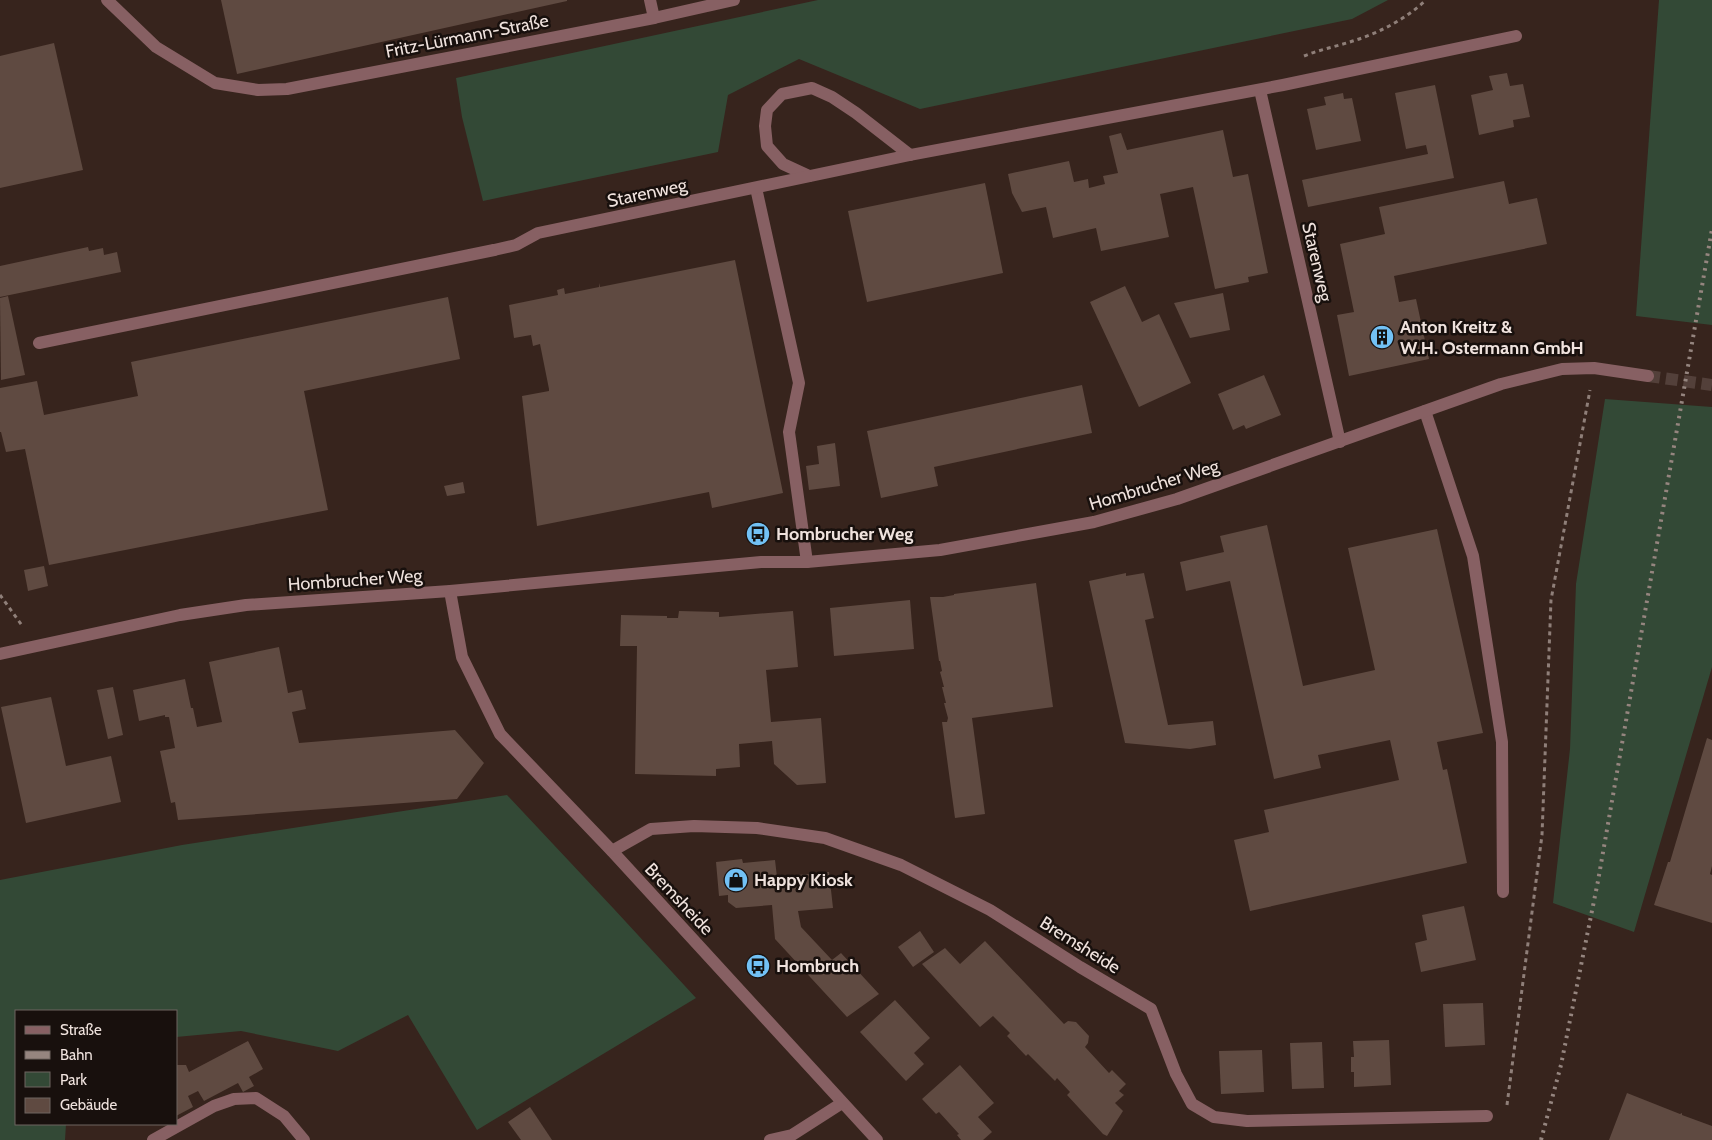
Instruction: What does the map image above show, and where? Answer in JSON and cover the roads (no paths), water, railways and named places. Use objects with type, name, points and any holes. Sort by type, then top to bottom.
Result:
[{"type":"street","name":"Fritz-Lürmann-Straße","points":[[107,0],[156,47],[215,83],[258,90],[287,89],[654,18],[734,0]]},
{"type":"street","points":[[650,0],[654,18]]},
{"type":"street","name":"Starenweg","points":[[39,343],[494,250],[516,245],[538,234],[910,155],[1260,90],[1516,36]]},
{"type":"street","points":[[809,176],[783,164],[767,146],[765,126],[767,110],[782,94],[812,88],[832,97],[910,155]]},
{"type":"street","name":"Starenweg","points":[[1260,90],[1340,442]]},
{"type":"street","points":[[756,188],[799,383],[789,432],[807,562]]},
{"type":"street","name":"Hombrucher Weg","points":[[0,654],[180,615],[246,605],[450,591],[761,562],[807,562],[940,550],[1094,522],[1177,499],[1510,382],[1562,369],[1594,368],[1648,376]]},
{"type":"street","points":[[1425,411],[1475,566],[1502,742],[1503,892]]},
{"type":"street","name":"Bremsheide","points":[[450,591],[462,657],[500,734],[612,851],[877,1140]]},
{"type":"street","name":"Bremsheide","points":[[612,851],[651,829],[694,826],[757,828],[825,838],[901,865],[990,910],[1151,1008],[1176,1074],[1192,1104],[1214,1117],[1247,1121],[1487,1116]]},
{"type":"street","points":[[153,1140],[214,1106],[234,1099],[256,1098],[284,1116],[304,1140]]},
{"type":"street","points":[[770,1140],[792,1134],[842,1103]]},
{"type":"tunnel","points":[[1648,376],[1712,385]]},
{"type":"railway","points":[[1541,1140],[1561,1065],[1598,881],[1712,229]]},
{"type":"place","name":"Anton Kreitz & W.H. Ostermann GmbH","points":[[1382,337]]},
{"type":"place","name":"Hombrucher Weg","points":[[758,534]]},
{"type":"place","name":"Happy Kiosk","points":[[736,880]]},
{"type":"place","name":"Hombruch","points":[[758,966]]}]
